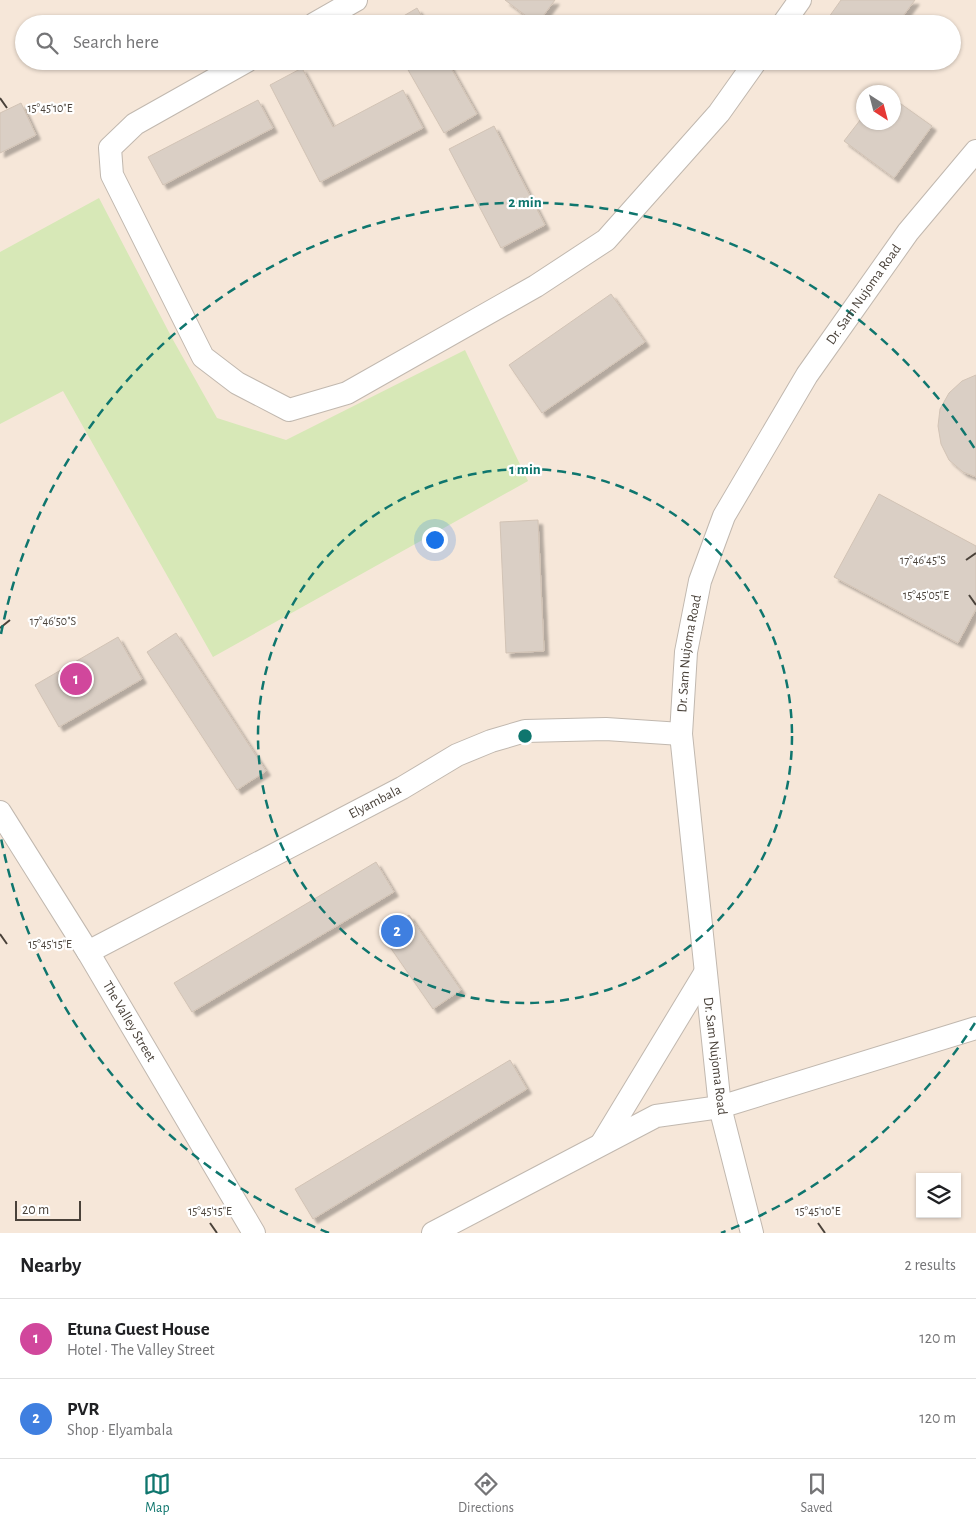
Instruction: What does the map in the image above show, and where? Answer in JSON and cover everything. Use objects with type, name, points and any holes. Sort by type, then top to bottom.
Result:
[{"type":"street","points":[[330,15],[356,0]]},
{"type":"street","points":[[789,15],[800,0]]},
{"type":"street","points":[[232,70],[136,124],[110,148],[112,175],[203,357],[237,383],[289,410],[347,393],[536,286],[606,240],[719,113],[750,70]]},
{"type":"street","name":"Dr. Sam Nujoma Road","points":[[752,1233],[720,1108],[682,734],[686,652],[696,599],[700,581],[724,516],[807,375],[908,232],[976,151]]},
{"type":"street","name":"Elyambala","points":[[88,952],[402,788],[457,756],[491,741],[525,731],[606,729],[682,734]]},
{"type":"street","name":"The Valley Street","points":[[0,812],[88,952],[254,1233]]},
{"type":"street","points":[[602,1143],[705,973]]},
{"type":"street","points":[[433,1233],[656,1116],[720,1108],[976,1028]]},
{"type":"shaded area","points":[[0,0],[976,0],[976,1233],[0,1233]]},
{"type":"green space","points":[[99,198],[172,338],[217,418],[286,440],[465,350],[528,481],[213,657],[63,391],[0,424],[0,252]]},
{"type":"building","points":[[505,0],[555,0],[544,15],[525,15]]},
{"type":"building","points":[[841,0],[915,0],[904,15],[830,15]]},
{"type":"building","points":[[417,8],[421,15],[405,15]]},
{"type":"building","points":[[298,70],[303,70],[333,127],[403,90],[423,128],[320,182],[270,85]]},
{"type":"building","points":[[408,70],[452,70],[477,114],[444,133]]},
{"type":"building","points":[[258,100],[273,128],[163,185],[148,157]]},
{"type":"building","points":[[21,103],[36,135],[0,153],[0,113]]},
{"type":"building","points":[[901,104],[932,126],[894,178],[844,141],[856,125],[856,130],[901,130]]},
{"type":"building","points":[[494,126],[545,225],[501,248],[449,149]]},
{"type":"building","points":[[611,294],[645,342],[542,413],[509,365]]},
{"type":"building","points":[[976,375],[976,477],[963,472],[949,460],[941,444],[938,426],[940,409],[949,393],[962,381]]},
{"type":"building","points":[[879,494],[976,546],[976,609],[958,643],[834,577]]},
{"type":"building","points":[[538,520],[544,651],[506,653],[500,522]]},
{"type":"building","points":[[176,633],[266,771],[237,790],[147,652]]},
{"type":"building","points":[[118,637],[142,679],[59,727],[35,685]]},
{"type":"building","points":[[376,862],[394,892],[192,1012],[174,983]]},
{"type":"building","points":[[409,915],[461,990],[433,1009],[381,934]]},
{"type":"building","points":[[510,1060],[527,1089],[313,1219],[295,1189]]},
{"type":"place","name":"Etuna Guest House","points":[[76,679]]},
{"type":"place","name":"PVR","points":[[397,931]]}]
